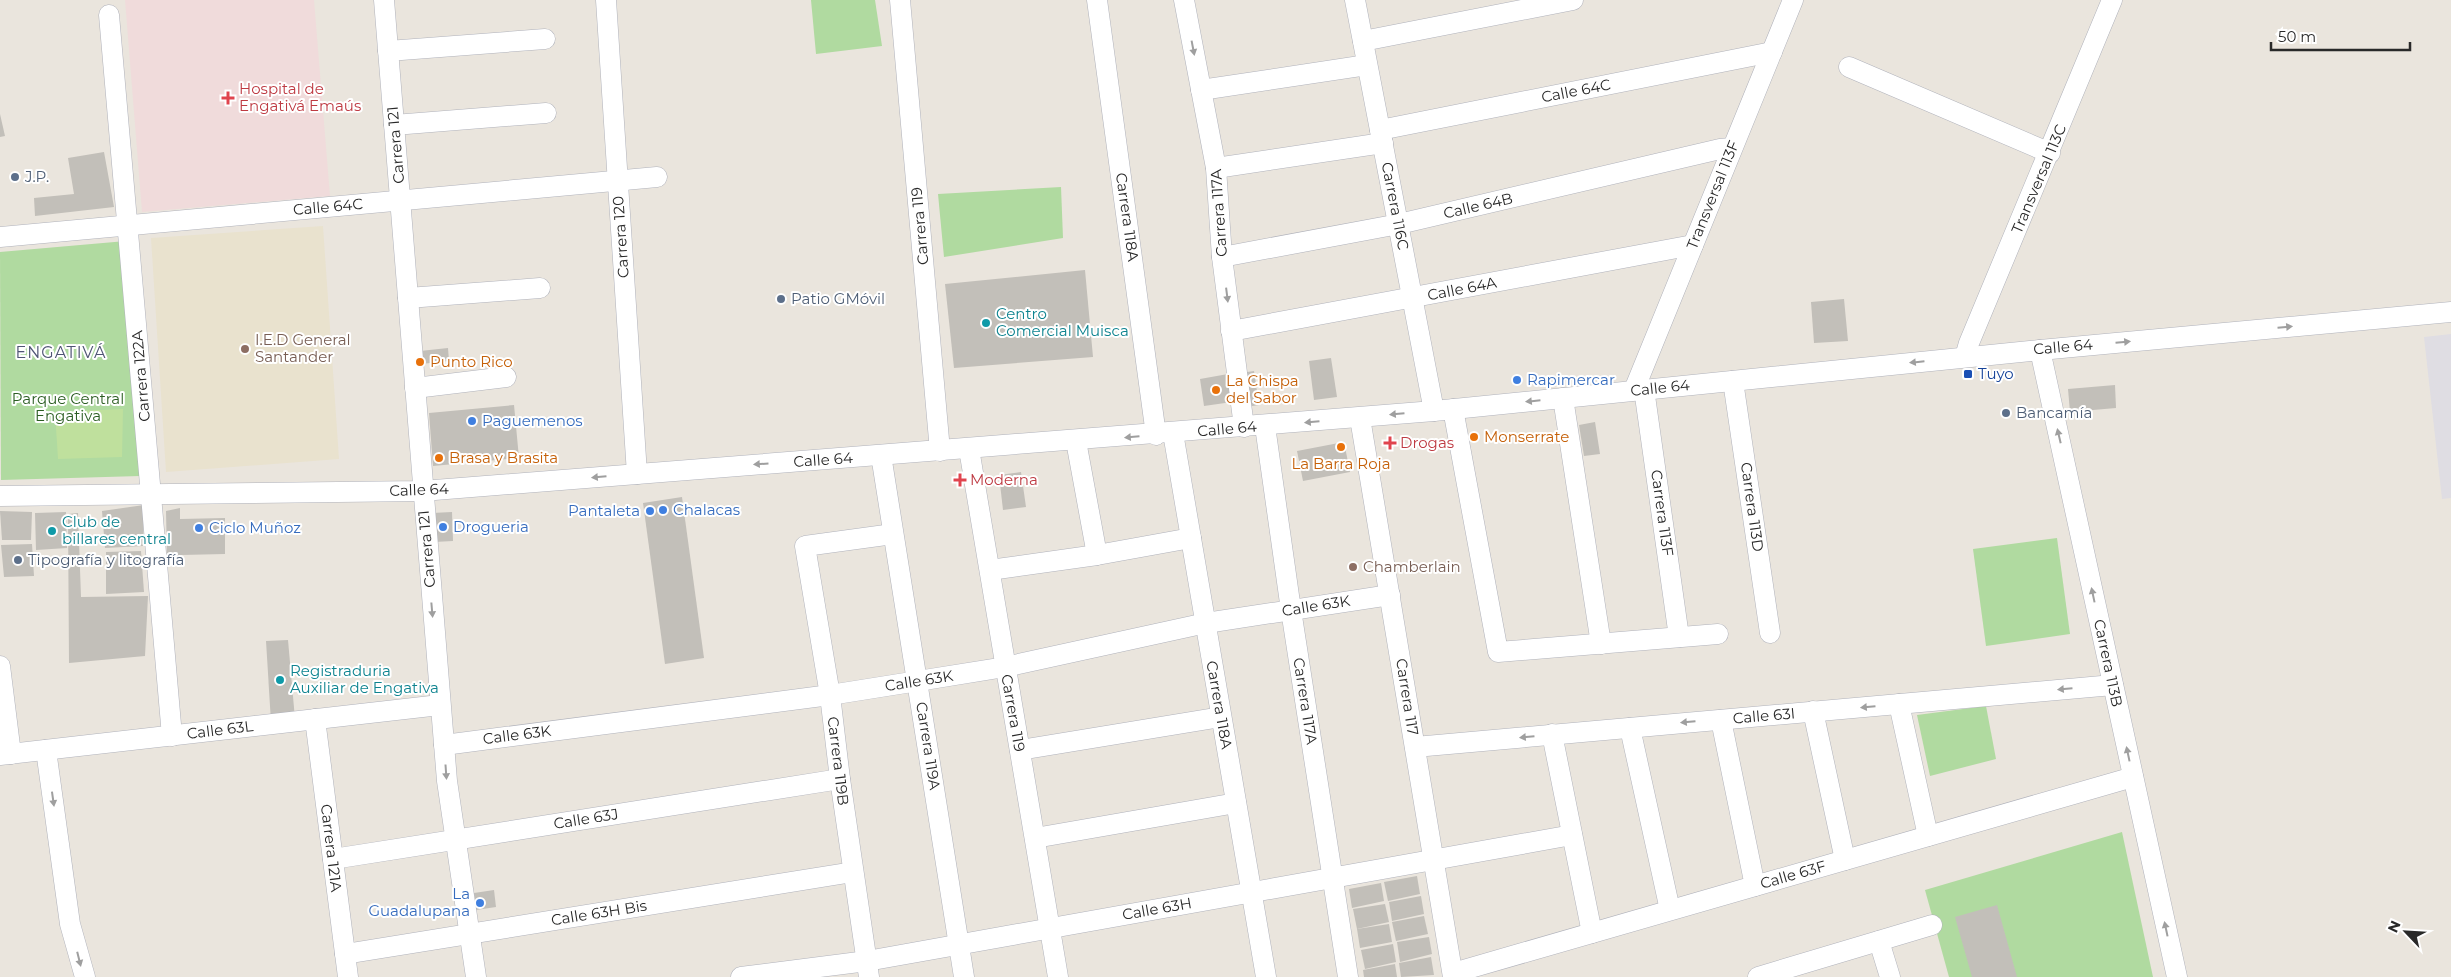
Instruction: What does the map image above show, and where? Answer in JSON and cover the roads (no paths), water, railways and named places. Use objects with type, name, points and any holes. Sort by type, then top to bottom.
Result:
[{"type":"street","name":"Carrera 121","points":[[384,0],[440,705],[456,840],[476,977]]},
{"type":"street","name":"Carrera 120","points":[[606,0],[638,474]]},
{"type":"street","name":"Carrera 119","points":[[900,0],[940,451]]},
{"type":"street","name":"Carrera 118A","points":[[1097,0],[1165,434],[1191,538],[1266,977]]},
{"type":"street","name":"Carrera 117A","points":[[1184,0],[1216,168],[1222,257],[1244,427]]},
{"type":"street","name":"Carrera 116C","points":[[1355,0],[1413,298],[1443,410],[1498,652],[1601,644]]},
{"type":"street","points":[[1363,41],[1573,0]]},
{"type":"street","name":"Transversal 113F","points":[[1639,390],[1693,245],[1793,0]]},
{"type":"street","name":"Transversal 113C","points":[[1965,357],[1969,343],[2117,0]]},
{"type":"street","name":"Carrera 122A","points":[[109,16],[172,736]]},
{"type":"street","points":[[388,51],[545,39]]},
{"type":"street","name":"Calle 64C","points":[[1216,168],[1381,136],[1772,52]]},
{"type":"street","points":[[1201,90],[1368,65]]},
{"type":"street","points":[[1849,67],[2050,153]]},
{"type":"street","points":[[394,125],[546,113]]},
{"type":"street","name":"Calle 64B","points":[[1222,257],[1399,224],[1711,151],[1732,148]]},
{"type":"street","name":"Calle 64C","points":[[0,237],[657,178]]},
{"type":"street","name":"Calle 64A","points":[[1231,331],[1693,245]]},
{"type":"street","points":[[408,298],[540,288]]},
{"type":"street","name":"Calle 64","points":[[0,496],[422,491],[1360,418],[1965,357],[2451,312]]},
{"type":"street","name":"Carrera 113B","points":[[2040,350],[2177,977]]},
{"type":"street","points":[[415,388],[506,377]]},
{"type":"street","name":"Carrera 113D","points":[[1733,380],[1770,633]]},
{"type":"street","name":"Carrera 113F","points":[[1639,390],[1679,637]]},
{"type":"street","points":[[1563,398],[1601,644],[1718,634]]},
{"type":"street","name":"Carrera 117","points":[[1360,418],[1453,975]]},
{"type":"street","name":"Carrera 117A","points":[[1265,426],[1291,610],[1348,977]]},
{"type":"street","points":[[1076,441],[1097,555]]},
{"type":"street","name":"Carrera 119","points":[[970,449],[1058,977]]},
{"type":"street","name":"Carrera 119A","points":[[881,455],[964,977]]},
{"type":"street","name":"Carrera 119B","points":[[868,969],[840,779],[830,695],[805,546],[893,534]]},
{"type":"street","points":[[990,570],[1097,555],[1191,538]]},
{"type":"street","name":"Calle 63K","points":[[444,745],[830,695],[1005,667],[1206,623],[1390,595]]},
{"type":"street","points":[[0,666],[5,754]]},
{"type":"street","name":"Calle 63I","points":[[1415,747],[2113,685]]},
{"type":"street","points":[[1900,704],[1928,836]]},
{"type":"street","name":"Calle 63L","points":[[5,754],[440,705]]},
{"type":"street","points":[[1813,711],[1844,860]]},
{"type":"street","points":[[1020,750],[1221,717]]},
{"type":"street","name":"Carrera 121A","points":[[315,719],[348,977]]},
{"type":"street","points":[[1721,720],[1754,886]]},
{"type":"street","points":[[1630,728],[1670,910]]},
{"type":"street","points":[[1552,734],[1592,933]]},
{"type":"street","points":[[46,750],[70,924],[85,977]]},
{"type":"street","name":"Calle 63F","points":[[1453,975],[1670,910],[2133,777]]},
{"type":"street","name":"Calle 63J","points":[[332,859],[840,779]]},
{"type":"street","points":[[1035,838],[1236,803]]},
{"type":"street","name":"Calle 63H","points":[[742,977],[868,969],[959,944],[1572,835]]},
{"type":"street","name":"Calle 63H Bis","points":[[345,954],[853,872]]},
{"type":"street","points":[[1758,977],[1784,973],[1879,940],[1932,925]]},
{"type":"street","points":[[1879,940],[1890,977]]},
{"type":"place","name":"Hospital de Engativá Emaús","points":[[228,98]]},
{"type":"place","name":"J.P.","points":[[15,177]]},
{"type":"place","name":"Patio GMóvil","points":[[781,299]]},
{"type":"place","name":"Centro Comercial Muisca","points":[[986,323]]},
{"type":"place","name":"I.E.D General Santander","points":[[245,349]]},
{"type":"place","name":"Punto Rico","points":[[420,362]]},
{"type":"place","name":"Tuyo","points":[[1968,374]]},
{"type":"place","name":"Rapimercar","points":[[1517,380]]},
{"type":"place","name":"La Chispa del Sabor","points":[[1216,390]]},
{"type":"place","name":"Bancamía","points":[[2006,413]]},
{"type":"place","name":"Paguemenos","points":[[472,421]]},
{"type":"place","name":"Monserrate","points":[[1474,437]]},
{"type":"place","name":"Drogas","points":[[1390,443]]},
{"type":"place","name":"La Barra Roja","points":[[1341,447]]},
{"type":"place","name":"Brasa y Brasita","points":[[439,458]]},
{"type":"place","name":"Moderna","points":[[960,480]]},
{"type":"place","name":"Chalacas","points":[[663,510]]},
{"type":"place","name":"Pantaleta","points":[[650,511]]},
{"type":"place","name":"Drogueria","points":[[443,527]]},
{"type":"place","name":"Ciclo Muñoz","points":[[199,528]]},
{"type":"place","name":"Club de billares central","points":[[52,531]]},
{"type":"place","name":"Tipografía y litografía","points":[[18,560]]},
{"type":"place","name":"Chamberlain","points":[[1353,567]]},
{"type":"place","name":"Registraduria Auxiliar de Engativa","points":[[280,680]]},
{"type":"place","name":"La Guadalupana","points":[[480,903]]},
{"type":"district","name":"ENGATIVÁ","points":[[61,352]]},
{"type":"park label","name":"Parque Central Engativa","points":[[68,408]]}]
